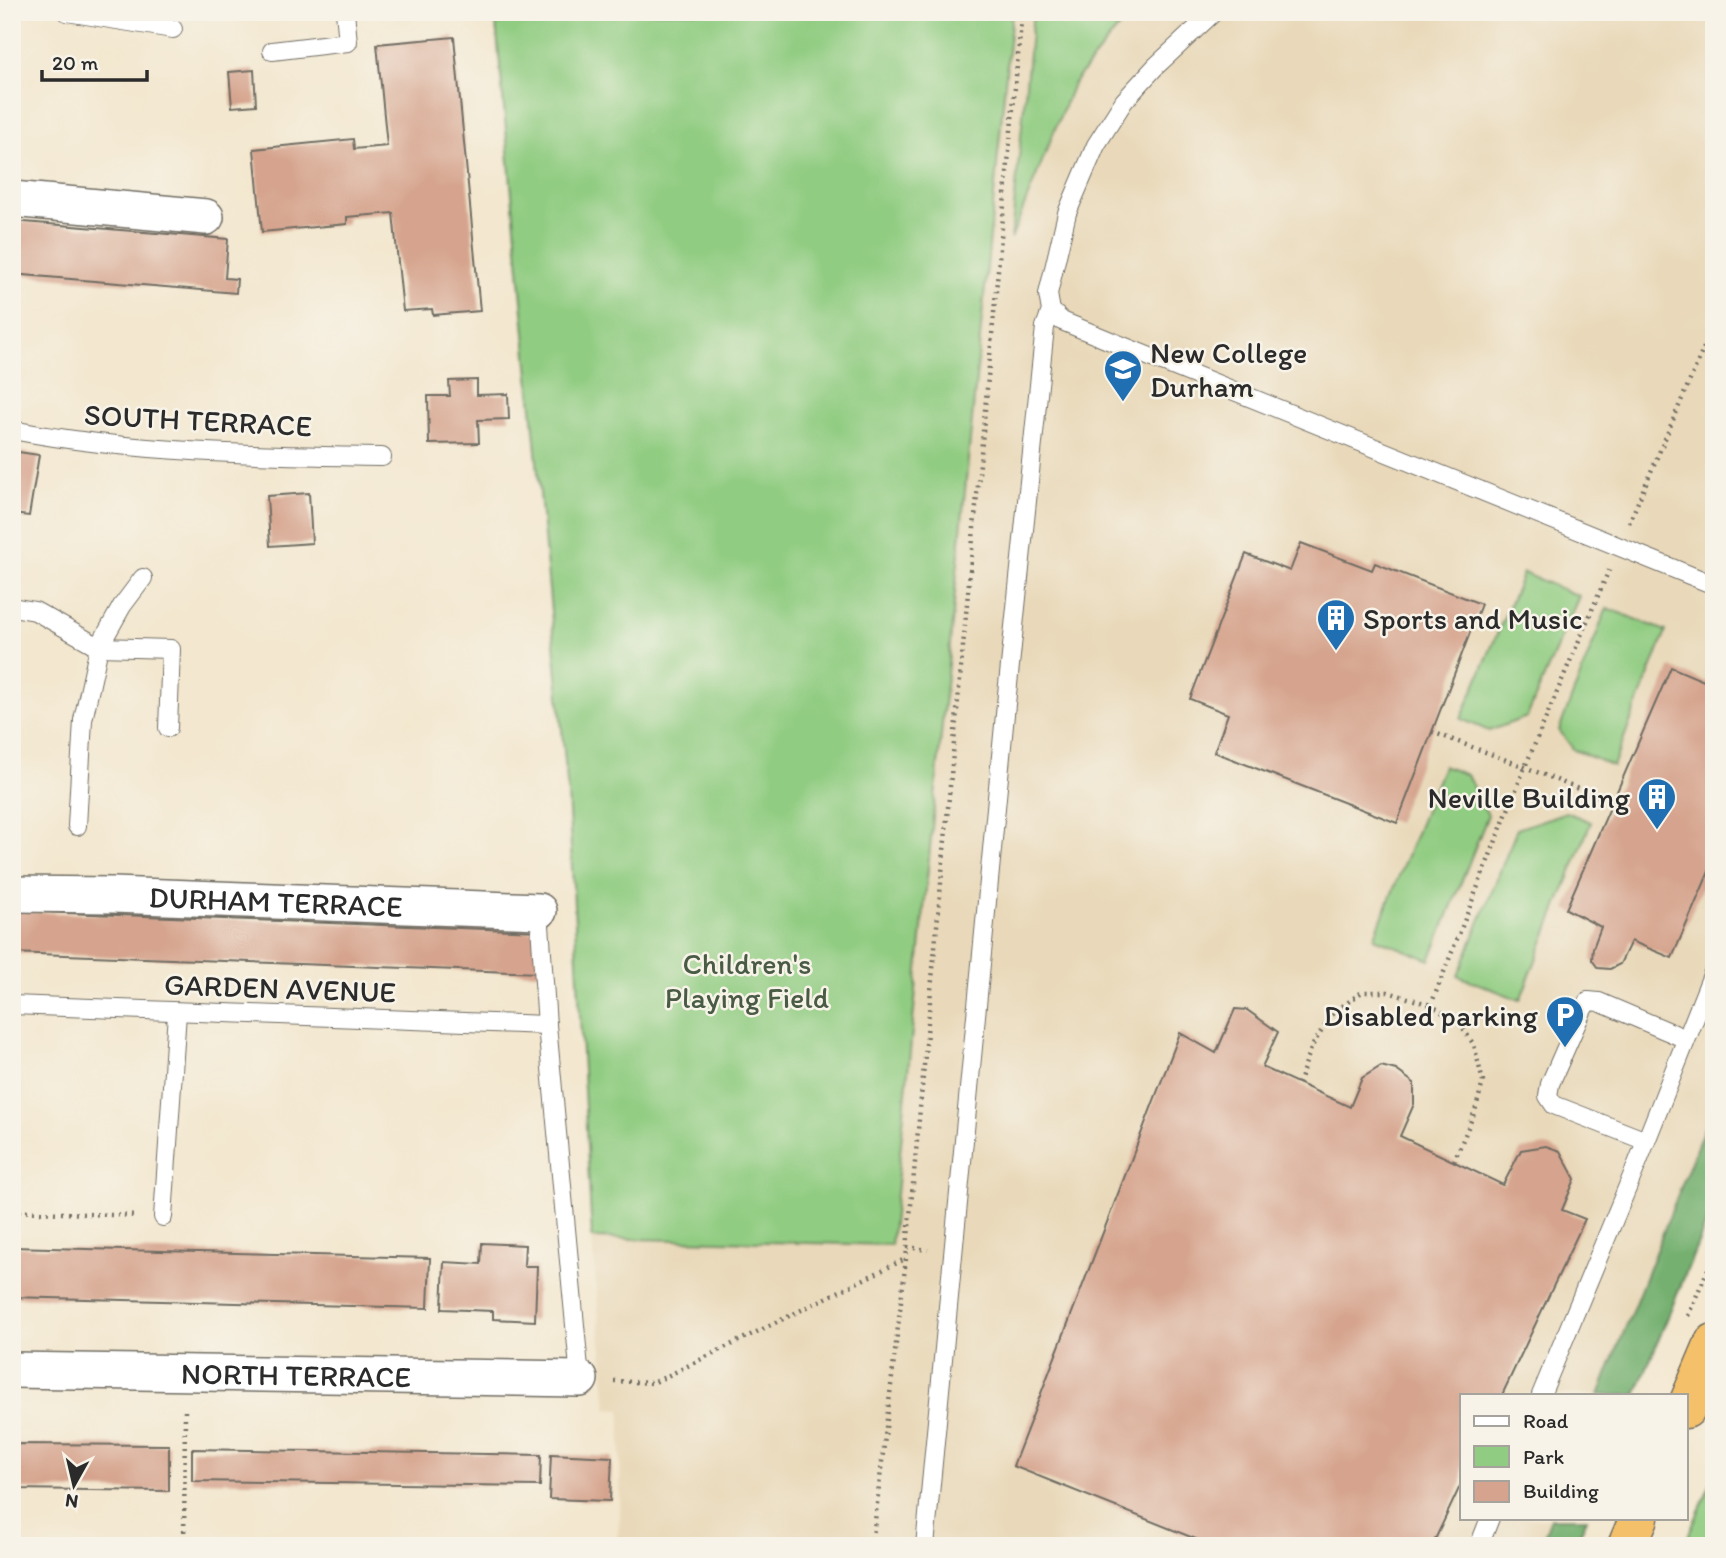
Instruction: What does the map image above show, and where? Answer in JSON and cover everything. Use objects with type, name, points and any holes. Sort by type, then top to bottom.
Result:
[{"type":"highway","points":[[1688,1404],[1714,1343]]},
{"type":"highway","points":[[1627,1546],[1638,1520]]},
{"type":"street","points":[[12,200],[206,217]]},
{"type":"street","name":"DURHAM TERRACE","points":[[12,894],[113,895],[540,911]]},
{"type":"street","name":"NORTH TERRACE","points":[[12,1370],[580,1379]]},
{"type":"lane","points":[[67,12],[173,30]]},
{"type":"lane","points":[[272,51],[348,42],[345,12]]},
{"type":"lane","points":[[925,1546],[1006,704],[1045,327],[1051,311],[1048,294],[1067,214],[1096,145],[1124,102],[1156,66],[1214,12]]},
{"type":"lane","points":[[1051,311],[1062,321],[1714,585]]},
{"type":"lane","name":"SOUTH TERRACE","points":[[12,430],[77,442],[236,455],[382,457]]},
{"type":"lane","points":[[77,826],[83,720],[99,647],[122,606],[143,578]]},
{"type":"lane","points":[[12,607],[35,611],[99,647],[171,649],[168,728]]},
{"type":"lane","points":[[540,911],[547,1025],[580,1379]]},
{"type":"lane","points":[[1541,1394],[1714,970]]},
{"type":"lane","points":[[1646,1141],[1554,1105],[1548,1096],[1550,1084],[1588,1001],[1599,1002],[1686,1039]]},
{"type":"lane","name":"GARDEN AVENUE","points":[[12,1005],[547,1025]]},
{"type":"lane","points":[[163,1217],[177,1013]]},
{"type":"lane","points":[[1479,1546],[1489,1520]]},
{"type":"path","points":[[872,1546],[906,1259],[1022,12]]},
{"type":"path","points":[[1431,1005],[1525,766],[1714,324]]},
{"type":"path","points":[[1432,732],[1525,766],[1612,803]]},
{"type":"path","points":[[1298,1084],[1312,1046],[1333,1013],[1363,992],[1388,992],[1431,1005],[1461,1025],[1468,1035],[1474,1045],[1483,1082],[1475,1111],[1454,1161]]},
{"type":"path","points":[[12,1211],[163,1217]]},
{"type":"path","points":[[580,1379],[653,1383],[906,1259]]},
{"type":"path","points":[[184,1546],[185,1372]]},
{"type":"shaded area","name":"New College Durham","points":[[495,12],[1714,12],[1714,1103],[1599,1394],[1460,1394],[1460,1520],[1550,1520],[1540,1546],[616,1546],[620,1515],[621,1409],[607,1408],[592,1238],[891,1245]]},
{"type":"green space","name":"Children's Playing Field","points":[[495,12],[1012,12],[891,1245],[592,1238],[568,794]]},
{"type":"green space","points":[[1033,12],[1131,12],[1073,84],[1011,239]]},
{"type":"green space","points":[[1523,573],[1579,596],[1527,717],[1489,731],[1461,719]]},
{"type":"green space","points":[[1607,608],[1666,631],[1613,766],[1574,750],[1559,730]]},
{"type":"green space","points":[[1443,766],[1467,775],[1488,815],[1430,960],[1374,938]]},
{"type":"green space","points":[[1566,812],[1591,822],[1520,1000],[1458,976],[1517,829]]},
{"type":"green space","points":[[1714,1103],[1714,1204],[1636,1394],[1599,1394]]},
{"type":"green space","points":[[1714,1476],[1714,1546],[1684,1546]]},
{"type":"green space","points":[[1550,1520],[1586,1520],[1575,1546],[1540,1546]]},
{"type":"building","points":[[454,37],[480,311],[433,315],[432,309],[403,311],[393,213],[347,217],[347,224],[262,232],[254,149],[353,139],[354,149],[387,146],[377,44]]},
{"type":"building","points":[[254,70],[256,105],[232,107],[229,72]]},
{"type":"building","points":[[12,221],[228,239],[225,278],[237,279],[236,293],[12,274]]},
{"type":"building","points":[[477,380],[477,395],[508,394],[509,419],[478,420],[479,443],[429,444],[428,396],[450,396],[449,381]]},
{"type":"building","points":[[12,451],[39,455],[29,516],[12,514]]},
{"type":"building","points":[[309,493],[312,543],[270,546],[267,496]]},
{"type":"building","name":"Sports and Music","points":[[1301,543],[1372,570],[1375,563],[1481,604],[1397,823],[1214,752],[1228,714],[1190,699],[1246,554],[1290,571]]},
{"type":"building","name":"Neville Building","points":[[1714,664],[1714,860],[1672,958],[1631,941],[1620,964],[1610,969],[1598,968],[1592,960],[1593,948],[1601,927],[1566,909],[1671,667],[1706,682]]},
{"type":"building","points":[[12,911],[540,931],[539,973],[12,953]]},
{"type":"building","points":[[1235,1009],[1247,1010],[1278,1032],[1262,1067],[1350,1107],[1362,1078],[1381,1066],[1396,1070],[1414,1083],[1414,1104],[1400,1136],[1503,1185],[1521,1150],[1546,1146],[1560,1151],[1575,1179],[1562,1210],[1585,1219],[1502,1394],[1460,1394],[1460,1486],[1432,1546],[1198,1546],[1201,1541],[1013,1466],[1180,1033],[1216,1053]]},
{"type":"building","points":[[482,1243],[525,1245],[524,1266],[537,1266],[535,1321],[493,1319],[493,1311],[442,1309],[444,1262],[481,1264]]},
{"type":"building","points":[[12,1247],[430,1258],[428,1308],[12,1297]]},
{"type":"building","points":[[12,1444],[169,1445],[169,1491],[12,1489]]},
{"type":"building","points":[[192,1449],[541,1455],[540,1486],[192,1481]]},
{"type":"building","points":[[551,1454],[612,1457],[610,1501],[549,1499]]},
{"type":"place","name":"New College Durham","points":[[1123,403]]},
{"type":"place","name":"Sports and Music","points":[[1336,652]]},
{"type":"place","name":"Neville Building","points":[[1657,831]]},
{"type":"place","name":"Disabled parking","points":[[1565,1049]]}]
